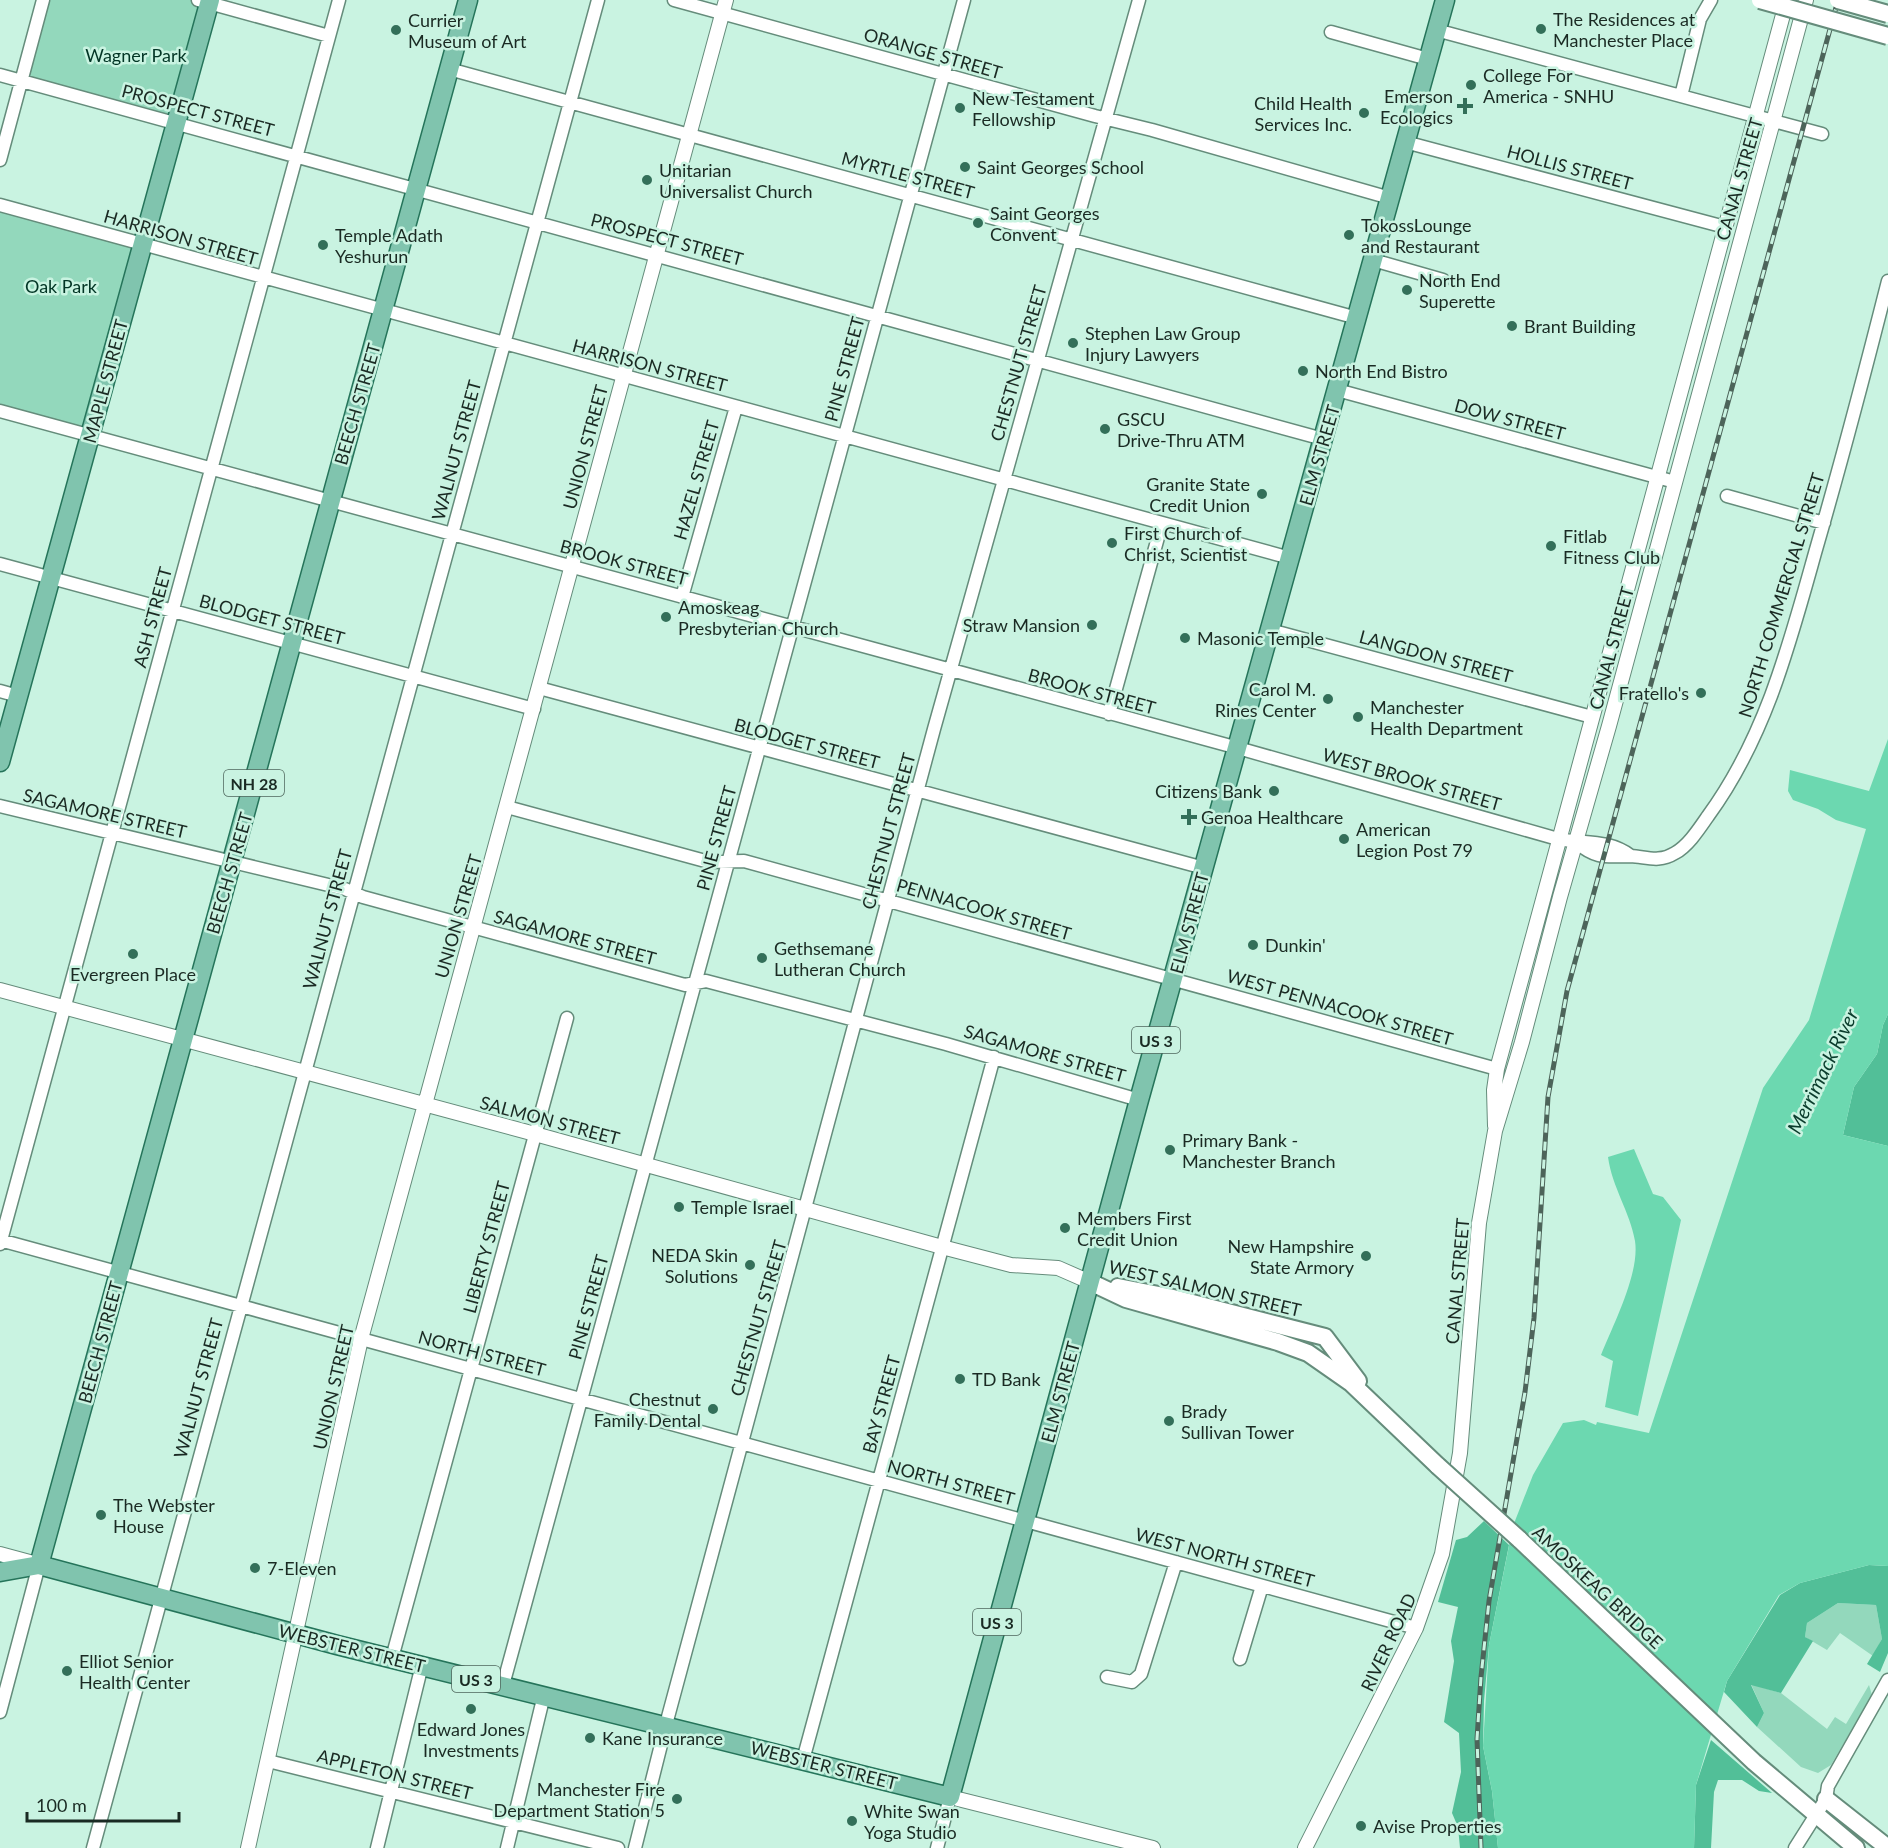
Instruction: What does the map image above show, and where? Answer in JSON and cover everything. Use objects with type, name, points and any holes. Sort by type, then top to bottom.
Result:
[{"type":"main road","name":"BEECH STREET","points":[[39,1565],[468,0]]},
{"type":"main road","name":"ELM STREET","points":[[950,1797],[1139,1100],[1445,0]]},
{"type":"main road","points":[[1760,0],[1888,36]]},
{"type":"main road","points":[[1838,0],[1888,14]]},
{"type":"main road","name":"MAPLE STREET","points":[[0,762],[9,694],[50,577],[176,123],[206,1]]},
{"type":"main road","name":"WEST SALMON STREET","points":[[1090,1282],[1126,1299],[1278,1342],[1308,1353],[1337,1372],[1438,1466]]},
{"type":"main road","name":"AMOSKEAG BRIDGE","points":[[1438,1466],[1729,1738],[1856,1848]]},
{"type":"main road","name":"US 3","points":[[0,1572],[39,1565]]},
{"type":"main road","name":"WEBSTER STREET","points":[[39,1565],[295,1635],[950,1797]]},
{"type":"main road","points":[[1826,1799],[1888,1848]]},
{"type":"street","points":[[0,160],[43,0]]},
{"type":"street","name":"ASH STREET","points":[[0,1241],[339,0]]},
{"type":"street","name":"WALNUT STREET","points":[[93,1848],[239,1305],[598,0]]},
{"type":"street","name":"ORANGE STREET","points":[[674,0],[724,7],[944,74],[1390,198]]},
{"type":"street","name":"PINE STREET","points":[[503,1685],[964,0]]},
{"type":"street","name":"CHESTNUT STREET","points":[[635,1848],[665,1726],[741,1443],[807,1210],[888,900],[1139,0]]},
{"type":"street","points":[[1681,96],[1700,19],[1712,0]]},
{"type":"street","name":"CANAL STREET","points":[[1462,1436],[1479,1223],[1495,1131],[1494,1090],[1497,1068],[1787,0]]},
{"type":"street","name":"CANAL STREET","points":[[1495,1131],[1503,1111],[1806,0]]},
{"type":"street","points":[[206,1],[329,36]]},
{"type":"street","name":"UNION STREET","points":[[248,1848],[361,1339],[724,7]]},
{"type":"street","points":[[1436,30],[1822,134]]},
{"type":"street","points":[[1331,32],[1428,58]]},
{"type":"street","name":"MYRTLE STREET","points":[[448,69],[1072,238],[1357,318]]},
{"type":"street","name":"PROSPECT STREET","points":[[0,75],[1323,439]]},
{"type":"street","name":"HOLLIS STREET","points":[[1406,142],[1725,227]]},
{"type":"street","name":"HARRISON STREET","points":[[0,206],[1290,558]]},
{"type":"street","points":[[1373,260],[1443,280]]},
{"type":"street","name":"NORTH COMMERCIAL STREET","points":[[1576,842],[1591,840],[1619,847],[1631,856],[1659,860],[1677,852],[1702,825],[1740,770],[1755,740],[1780,672],[1824,523],[1888,281]]},
{"type":"street","name":"DOW STREET","points":[[1337,390],[1675,482]]},
{"type":"street","name":"HAZEL STREET","points":[[682,597],[736,407]]},
{"type":"street","name":"BROOK STREET","points":[[0,411],[1238,748]]},
{"type":"street","points":[[1727,496],[1824,523]]},
{"type":"street","points":[[1110,714],[1162,523]]},
{"type":"street","name":"BLODGET STREET","points":[[0,564],[534,709]]},
{"type":"street","name":"LANGDON STREET","points":[[1270,630],[1592,717]]},
{"type":"street","name":"BLODGET STREET","points":[[539,688],[1204,868]]},
{"type":"street","name":"WEST BROOK STREET","points":[[1238,748],[1558,839],[1576,842]]},
{"type":"street","name":"SAGAMORE STREET","points":[[0,806],[353,893],[685,985],[695,982],[711,982],[856,1019],[1139,1100]]},
{"type":"street","name":"PENNACOOK STREET","points":[[507,807],[710,862],[744,861],[1173,980]]},
{"type":"street","name":"WEST PENNACOOK STREET","points":[[1173,980],[1497,1068]]},
{"type":"street","name":"SALMON STREET","points":[[0,990],[645,1164],[942,1247],[1011,1265],[1058,1268],[1090,1282]]},
{"type":"street","name":"LIBERTY STREET","points":[[392,1658],[567,1018]]},
{"type":"street","name":"BAY STREET","points":[[803,1760],[994,1057]]},
{"type":"street","name":"NORTH STREET","points":[[0,1241],[1024,1521]]},
{"type":"street","name":"RIVER ROAD","points":[[1305,1848],[1416,1629],[1443,1554],[1462,1436]]},
{"type":"street","name":"WEST NORTH STREET","points":[[1024,1521],[1416,1629]]},
{"type":"street","name":"WEBSTER STREET","points":[[0,1554],[39,1565]]},
{"type":"street","points":[[1107,1677],[1132,1682],[1141,1674],[1176,1562]]},
{"type":"street","name":"BEECH STREET","points":[[0,1712],[39,1565]]},
{"type":"street","points":[[1240,1659],[1262,1586]]},
{"type":"street","points":[[377,1848],[422,1665]]},
{"type":"street","points":[[1795,1848],[1826,1799],[1828,1786],[1888,1680]]},
{"type":"street","points":[[507,1848],[544,1695]]},
{"type":"street","name":"APPLETON STREET","points":[[268,1761],[618,1848]]},
{"type":"street","points":[[950,1797],[1153,1848]]},
{"type":"street","name":"ELM STREET","points":[[938,1848],[950,1797]]},
{"type":"green space","name":"Wagner Park","points":[[43,0],[198,0],[209,3],[176,123],[21,81]]},
{"type":"green space","name":"Oak Park","points":[[0,206],[135,242],[91,436],[0,411]]},
{"type":"green space","points":[[1838,1603],[1876,1605],[1882,1639],[1873,1656],[1840,1633],[1827,1650],[1805,1637],[1807,1623]]},
{"type":"green space","points":[[1751,1684],[1781,1693],[1827,1729],[1835,1717],[1846,1724],[1869,1685],[1872,1695],[1831,1765],[1818,1773],[1801,1767],[1757,1727],[1764,1713]]},
{"type":"shaded area","points":[[1888,1014],[1888,1146],[1843,1135],[1854,1087],[1877,1054],[1883,1025]]},
{"type":"shaded area","points":[[1484,1521],[1509,1545],[1489,1645],[1484,1701],[1483,1746],[1492,1791],[1498,1848],[1460,1848],[1458,1827],[1452,1813],[1461,1772],[1459,1733],[1444,1722],[1454,1661],[1451,1641],[1458,1607],[1438,1602],[1456,1540],[1467,1537]]},
{"type":"shaded area","points":[[1869,1565],[1888,1566],[1888,1653],[1880,1672],[1867,1664],[1882,1639],[1876,1605],[1838,1603],[1807,1623],[1805,1637],[1813,1641],[1781,1693],[1751,1685],[1764,1713],[1757,1727],[1724,1692],[1727,1681],[1780,1595],[1800,1583]]},
{"type":"shaded area","points":[[1711,1740],[1772,1793],[1759,1791],[1742,1780],[1718,1780],[1714,1792],[1711,1848],[1694,1848],[1696,1785]]},
{"type":"water","name":"Merrimack River","points":[[1888,739],[1888,1014],[1883,1025],[1877,1054],[1854,1087],[1843,1135],[1888,1146],[1888,1566],[1869,1565],[1800,1583],[1779,1595],[1727,1681],[1696,1785],[1694,1848],[1498,1848],[1492,1791],[1483,1746],[1489,1645],[1513,1526],[1533,1475],[1563,1423],[1584,1420],[1596,1425],[1597,1422],[1649,1433],[1763,1088],[1809,1020],[1866,829],[1836,820],[1818,809],[1793,800],[1788,791],[1790,770],[1869,791]]},
{"type":"water","points":[[1634,1149],[1653,1194],[1663,1197],[1681,1220],[1638,1416],[1605,1407],[1613,1361],[1601,1355],[1630,1283],[1635,1254],[1633,1230],[1613,1179],[1608,1157]]},
{"type":"railway","points":[[1481,1848],[1477,1739],[1481,1677],[1489,1601],[1525,1392],[1534,1318],[1548,1097],[1567,991],[1838,0]]},
{"type":"place","name":"The Residences at Manchester Place","points":[[1541,29]]},
{"type":"place","name":"Currier Museum of Art","points":[[396,30]]},
{"type":"place","name":"College For America - SNHU","points":[[1471,85]]},
{"type":"place","name":"Emerson Ecologics","points":[[1465,106]]},
{"type":"place","name":"New Testament Fellowship","points":[[960,108]]},
{"type":"place","name":"Child Health Services Inc.","points":[[1364,113]]},
{"type":"place","name":"Saint Georges School","points":[[965,167]]},
{"type":"place","name":"Unitarian Universalist Church","points":[[647,180]]},
{"type":"place","name":"Saint Georges Convent","points":[[978,223]]},
{"type":"place","name":"TokossLounge and Restaurant","points":[[1349,235]]},
{"type":"place","name":"Temple Adath Yeshurun","points":[[323,245]]},
{"type":"place","name":"North End Superette","points":[[1407,290]]},
{"type":"place","name":"Brant Building","points":[[1512,326]]},
{"type":"place","name":"Stephen Law Group Injury Lawyers","points":[[1073,343]]},
{"type":"place","name":"North End Bistro","points":[[1303,371]]},
{"type":"place","name":"GSCU Drive-Thru ATM","points":[[1105,429]]},
{"type":"place","name":"Granite State Credit Union","points":[[1262,494]]},
{"type":"place","name":"First Church of Christ, Scientist","points":[[1112,543]]},
{"type":"place","name":"Fitlab Fitness Club","points":[[1551,546]]},
{"type":"place","name":"Amoskeag Presbyterian Church","points":[[666,617]]},
{"type":"place","name":"Straw Mansion","points":[[1092,625]]},
{"type":"place","name":"Masonic Temple","points":[[1185,638]]},
{"type":"place","name":"Fratello's","points":[[1701,693]]},
{"type":"place","name":"Carol M. Rines Center","points":[[1328,699]]},
{"type":"place","name":"Manchester Health Department","points":[[1358,717]]},
{"type":"place","name":"Citizens Bank","points":[[1274,791]]},
{"type":"place","name":"Genoa Healthcare","points":[[1189,817]]},
{"type":"place","name":"American Legion Post 79","points":[[1344,839]]},
{"type":"place","name":"Dunkin'","points":[[1253,945]]},
{"type":"place","name":"Evergreen Place","points":[[133,954]]},
{"type":"place","name":"Gethsemane Lutheran Church","points":[[762,958]]},
{"type":"place","name":"Primary Bank - Manchester Branch","points":[[1170,1150]]},
{"type":"place","name":"Temple Israel","points":[[679,1207]]},
{"type":"place","name":"Members First Credit Union","points":[[1065,1228]]},
{"type":"place","name":"New Hampshire State Armory","points":[[1366,1256]]},
{"type":"place","name":"NEDA Skin Solutions","points":[[750,1265]]},
{"type":"place","name":"TD Bank","points":[[960,1379]]},
{"type":"place","name":"Chestnut Family Dental","points":[[713,1409]]},
{"type":"place","name":"Brady Sullivan Tower","points":[[1169,1421]]},
{"type":"place","name":"The Webster House","points":[[101,1515]]},
{"type":"place","name":"7-Eleven","points":[[255,1568]]},
{"type":"place","name":"Elliot Senior Health Center","points":[[67,1671]]},
{"type":"place","name":"Edward Jones Investments","points":[[471,1709]]},
{"type":"place","name":"Kane Insurance","points":[[590,1738]]},
{"type":"place","name":"Manchester Fire Department Station 5","points":[[677,1799]]},
{"type":"place","name":"White Swan Yoga Studio","points":[[852,1821]]},
{"type":"place","name":"Avise Properties","points":[[1361,1826]]}]
